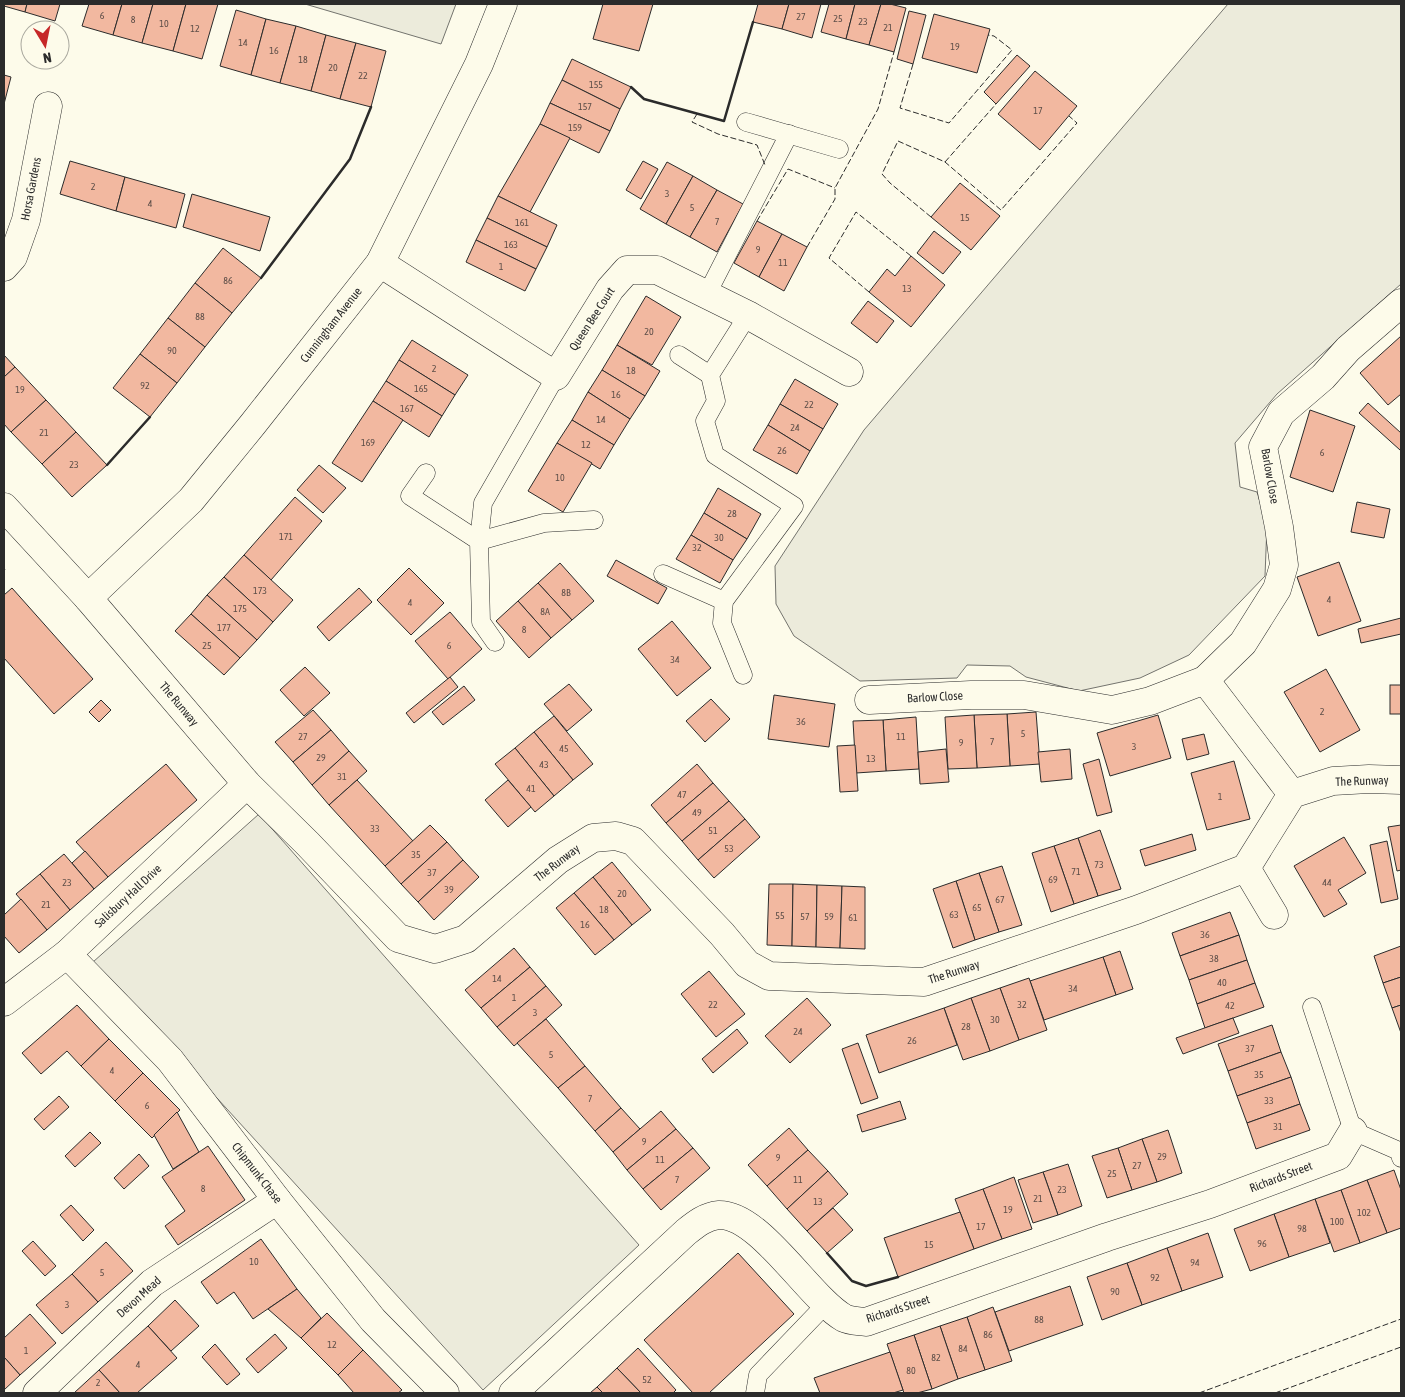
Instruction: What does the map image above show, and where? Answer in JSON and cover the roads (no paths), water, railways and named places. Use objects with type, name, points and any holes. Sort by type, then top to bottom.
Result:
[{"type":"street","name":"Cunningham Avenue","points":[[88,598],[192,500],[380,262],[479,64],[503,4]]},
{"type":"street","name":"Horsa Gardens","points":[[4,267],[13,257],[26,220],[48,106]]},
{"type":"street","points":[[380,262],[556,376]]},
{"type":"street","name":"Queen Bee Court","points":[[556,376],[610,289],[627,270],[657,270],[748,315],[849,372]]},
{"type":"street","name":"Barlow Close","points":[[869,700],[971,695],[1024,695],[1112,710],[1150,702],[1205,680],[1242,643],[1277,589],[1284,565],[1274,499],[1263,447],[1281,413],[1323,377],[1348,348],[1401,303]]},
{"type":"street","name":"The Runway","points":[[4,507],[88,598],[247,784],[307,843],[398,938],[435,949],[466,939],[558,860],[593,838],[616,836],[633,841],[722,934],[747,964],[769,976],[924,982],[1136,910],[1246,868]]},
{"type":"street","points":[[1205,680],[1292,794],[1246,868],[1274,915]]},
{"type":"street","name":"The Runway","points":[[1292,794],[1333,781],[1401,780]]},
{"type":"street","name":"Salisbury Hall Drive","points":[[4,1002],[67,954],[247,784]]},
{"type":"street","name":"Chipmunk Chase","points":[[67,954],[170,1060],[277,1200],[373,1320],[445,1393]]},
{"type":"street","name":"Richards Street","points":[[513,1393],[686,1232],[705,1218],[721,1215],[737,1220],[765,1239],[826,1304],[845,1319],[866,1322],[1098,1240],[1210,1204],[1338,1156],[1353,1131]]},
{"type":"street","name":"Devon Mead","points":[[37,1393],[152,1283],[277,1200]]},
{"type":"lane","points":[[746,122],[839,149]]},
{"type":"lane","points":[[707,294],[789,134]]},
{"type":"lane","points":[[710,376],[748,315]]},
{"type":"lane","points":[[679,355],[710,376],[716,401],[705,421],[715,455],[794,506],[724,601],[722,623],[743,674]]},
{"type":"lane","points":[[495,642],[481,622],[479,541],[483,503],[556,376]]},
{"type":"lane","points":[[426,473],[410,496],[479,541],[544,523],[594,520]]},
{"type":"lane","points":[[663,574],[724,601]]},
{"type":"lane","points":[[1312,1007],[1353,1131],[1399,1152],[1401,1158]]},
{"type":"lane","points":[[755,1393],[758,1375],[826,1304]]}]
